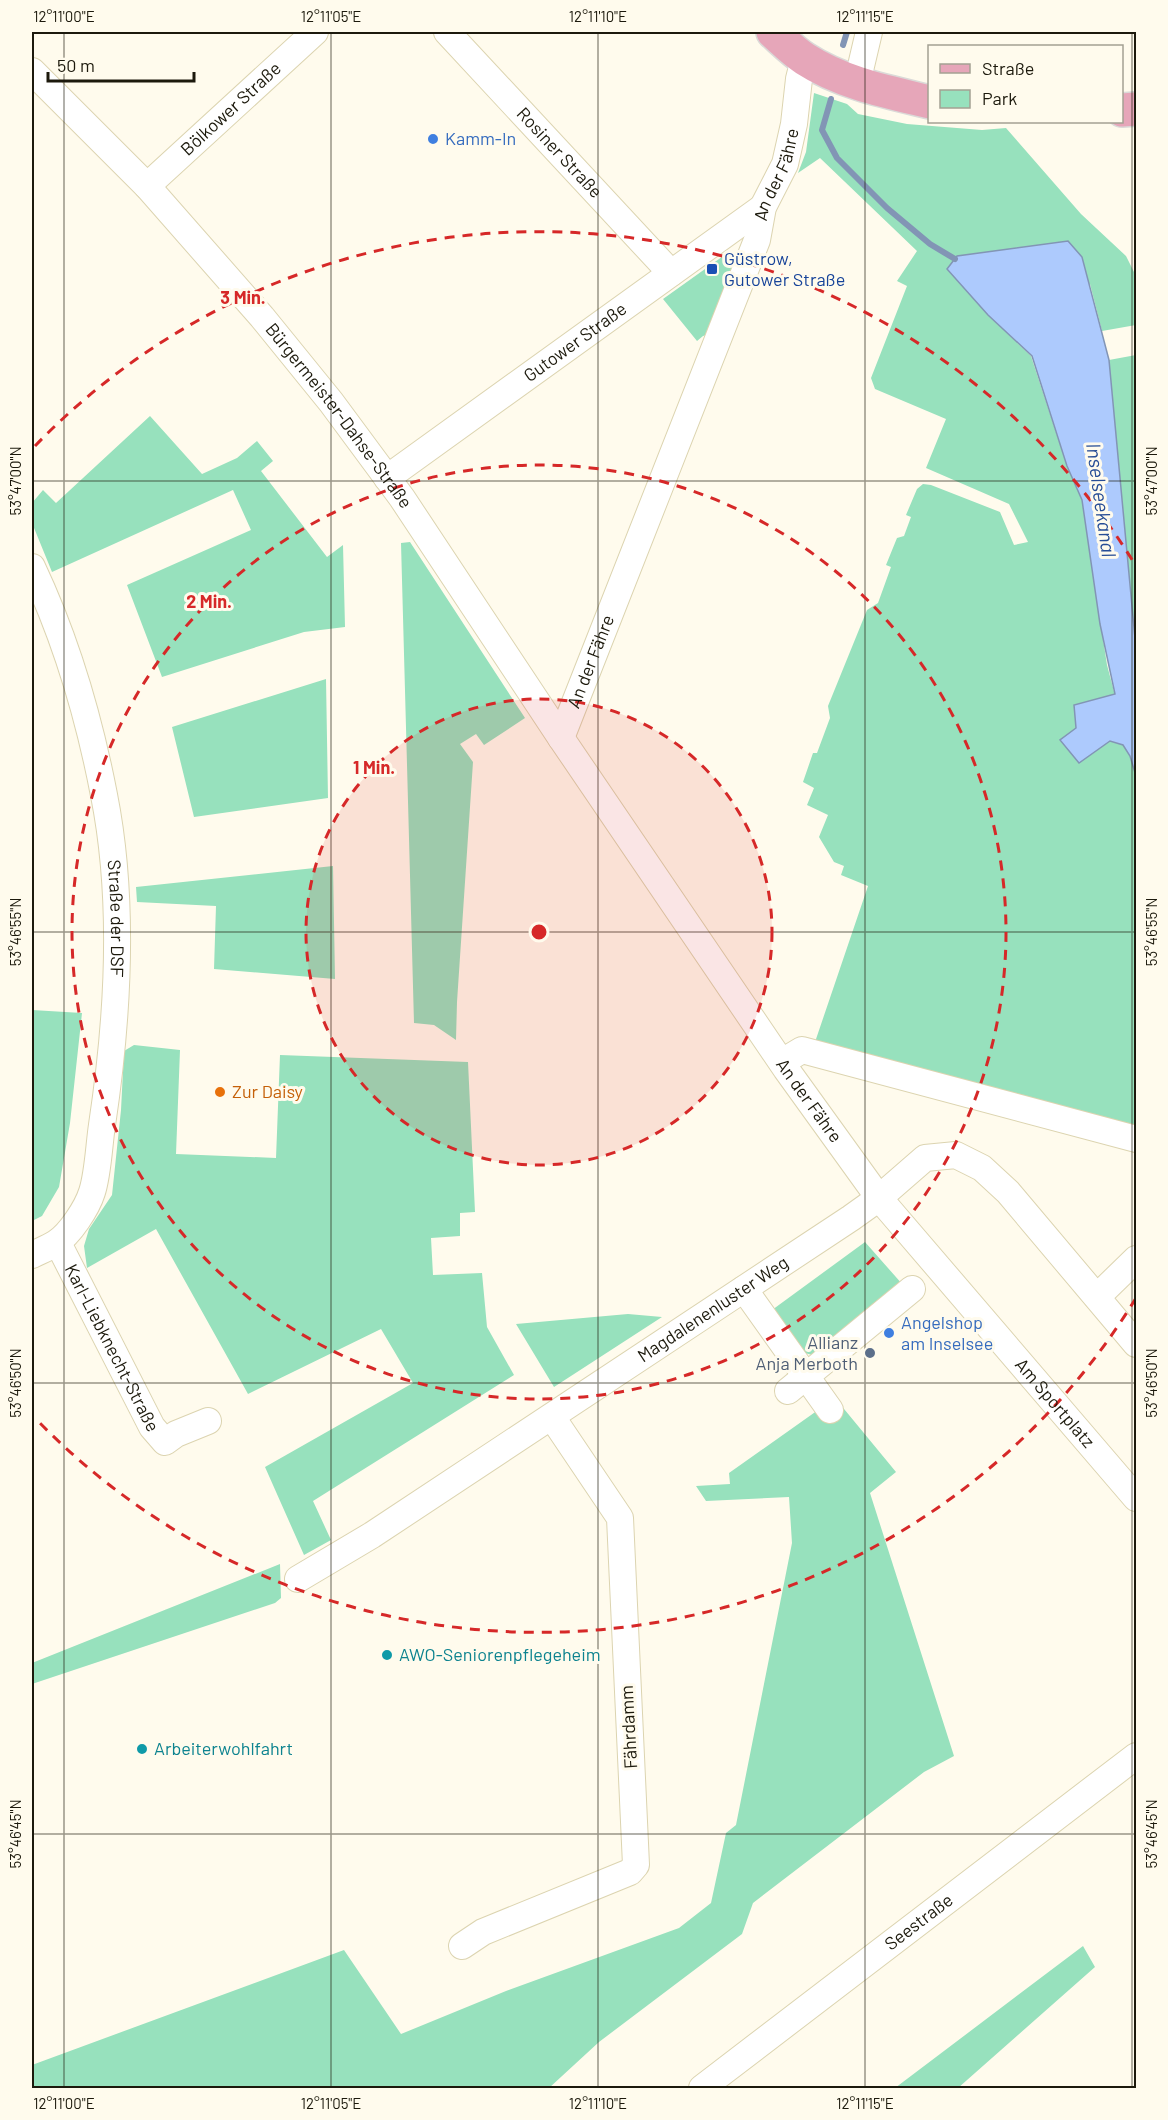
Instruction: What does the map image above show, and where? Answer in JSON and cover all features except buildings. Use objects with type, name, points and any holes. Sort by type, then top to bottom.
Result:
[{"type":"main road","points":[[773,32],[804,59],[829,73],[857,83],[928,101]]},
{"type":"street","name":"Bölkower Straße","points":[[147,186],[315,32]]},
{"type":"street","name":"Rosiner Straße","points":[[447,32],[671,273]]},
{"type":"street","points":[[857,83],[869,32]]},
{"type":"street","name":"An der Fähre","points":[[804,59],[785,164],[763,207],[757,240],[561,738],[782,1062],[879,1198]]},
{"type":"street","name":"Bürgermeister-Dahse-Straße","points":[[32,71],[147,186],[262,317],[331,402],[387,478],[561,738]]},
{"type":"street","name":"Gutower Straße","points":[[387,478],[763,207]]},
{"type":"street","name":"Straße der DSF","points":[[32,567],[65,648],[86,717],[104,796],[115,880],[116,968],[106,1100],[93,1192],[80,1217],[58,1242],[32,1255]]},
{"type":"street","points":[[782,1062],[801,1050],[1137,1139]]},
{"type":"street","name":"Magdalenenluster Weg","points":[[298,1579],[372,1535],[744,1289],[879,1198],[925,1158],[957,1155],[982,1168],[1008,1192],[1137,1344]]},
{"type":"street","name":"Am Sportplatz","points":[[879,1198],[1137,1498]]},
{"type":"street","name":"Karl-Liebknecht-Straße","points":[[58,1242],[159,1435],[165,1442],[176,1434],[208,1421]]},
{"type":"street","points":[[1097,1297],[1137,1259]]},
{"type":"street","points":[[744,1289],[797,1383],[830,1410]]},
{"type":"street","points":[[797,1383],[912,1289]]},
{"type":"street","name":"Fährdamm","points":[[462,1946],[483,1932],[630,1872],[636,1865],[620,1518],[552,1417]]},
{"type":"street","name":"Seestraße","points":[[702,2088],[1137,1756]]},
{"type":"green space","points":[[814,93],[847,104],[858,114],[907,124],[982,130],[1006,128],[1081,214],[1126,256],[1136,276],[1136,325],[1102,331],[1090,284],[947,269],[988,315],[1031,356],[1067,466],[1082,500],[1107,665],[1115,695],[1110,741],[1123,745],[1130,756],[1136,776],[1136,1127],[814,1045],[868,886],[841,875],[844,866],[834,862],[819,837],[828,815],[807,805],[814,788],[803,782],[813,753],[817,753],[830,718],[828,706],[867,610],[878,603],[891,567],[886,565],[897,538],[904,536],[911,517],[906,515],[917,489],[923,484],[931,485],[1000,512],[1014,545],[1028,542],[1009,504],[926,468],[946,419],[875,389],[871,378],[907,286],[897,281],[917,251],[820,158],[798,173],[806,152]]},
{"type":"green space","points":[[726,254],[742,255],[710,334],[697,341],[663,299]]},
{"type":"green space","points":[[1136,355],[1136,649],[1109,360]]},
{"type":"green space","points":[[150,416],[202,474],[237,458],[257,441],[273,461],[261,471],[327,557],[343,545],[345,627],[304,632],[162,677],[127,585],[251,530],[233,490],[52,572],[32,523],[32,503],[43,490],[56,503]]},
{"type":"green space","points":[[410,542],[525,718],[484,745],[476,734],[460,744],[473,762],[456,1040],[434,1025],[414,1023],[401,543]]},
{"type":"green space","points":[[326,679],[328,798],[194,817],[172,727]]},
{"type":"green space","points":[[333,866],[335,979],[214,969],[216,906],[137,902],[136,887]]},
{"type":"green space","points":[[32,1010],[82,1013],[70,1123],[59,1187],[42,1216],[32,1221]]},
{"type":"green space","points":[[134,1045],[180,1050],[176,1154],[276,1158],[280,1055],[468,1062],[475,1212],[460,1213],[460,1236],[431,1238],[433,1275],[482,1273],[487,1327],[514,1375],[313,1501],[331,1540],[304,1555],[265,1467],[413,1383],[381,1329],[248,1394],[156,1229],[87,1268],[84,1246],[89,1229],[112,1195],[121,1110],[124,1051]]},
{"type":"green space","points":[[865,1242],[903,1285],[817,1355],[802,1351],[790,1339],[772,1310]]},
{"type":"green space","points":[[628,1314],[662,1317],[554,1387],[516,1324]]},
{"type":"green space","points":[[835,1398],[896,1472],[870,1493],[954,1756],[924,1772],[753,1903],[742,1934],[599,2042],[549,2088],[32,2088],[32,2065],[344,1950],[401,2034],[506,1991],[679,1928],[711,1903],[726,1833],[736,1825],[792,1543],[789,1497],[706,1501],[696,1486],[730,1484],[729,1473]]},
{"type":"green space","points":[[280,1564],[281,1598],[275,1603],[32,1684],[32,1663]]},
{"type":"green space","points":[[1083,1946],[1095,1967],[958,2088],[895,2088]]},
{"type":"water","name":"Inselseekanal","points":[[1068,241],[1082,257],[1109,360],[1136,649],[1136,776],[1130,756],[1123,745],[1110,741],[1079,763],[1060,740],[1076,728],[1074,705],[1115,694],[1100,624],[1082,500],[1067,466],[1032,356],[988,315],[947,269],[957,256]]},
{"type":"waterway","points":[[843,45],[847,32]]},
{"type":"waterway","points":[[831,99],[822,130],[837,158],[887,208],[930,244],[955,259]]},
{"type":"place","name":"Kamm-In","points":[[433,139]]},
{"type":"place","name":"Güstrow, Gutower Straße","points":[[712,269]]},
{"type":"place","name":"Zur Daisy","points":[[220,1092]]},
{"type":"place","name":"Angelshop am Inselsee","points":[[889,1333]]},
{"type":"place","name":"Allianz Anja Merboth","points":[[870,1353]]},
{"type":"place","name":"AWO-Seniorenpflegeheim","points":[[387,1655]]},
{"type":"place","name":"Arbeiterwohlfahrt","points":[[142,1749]]}]
